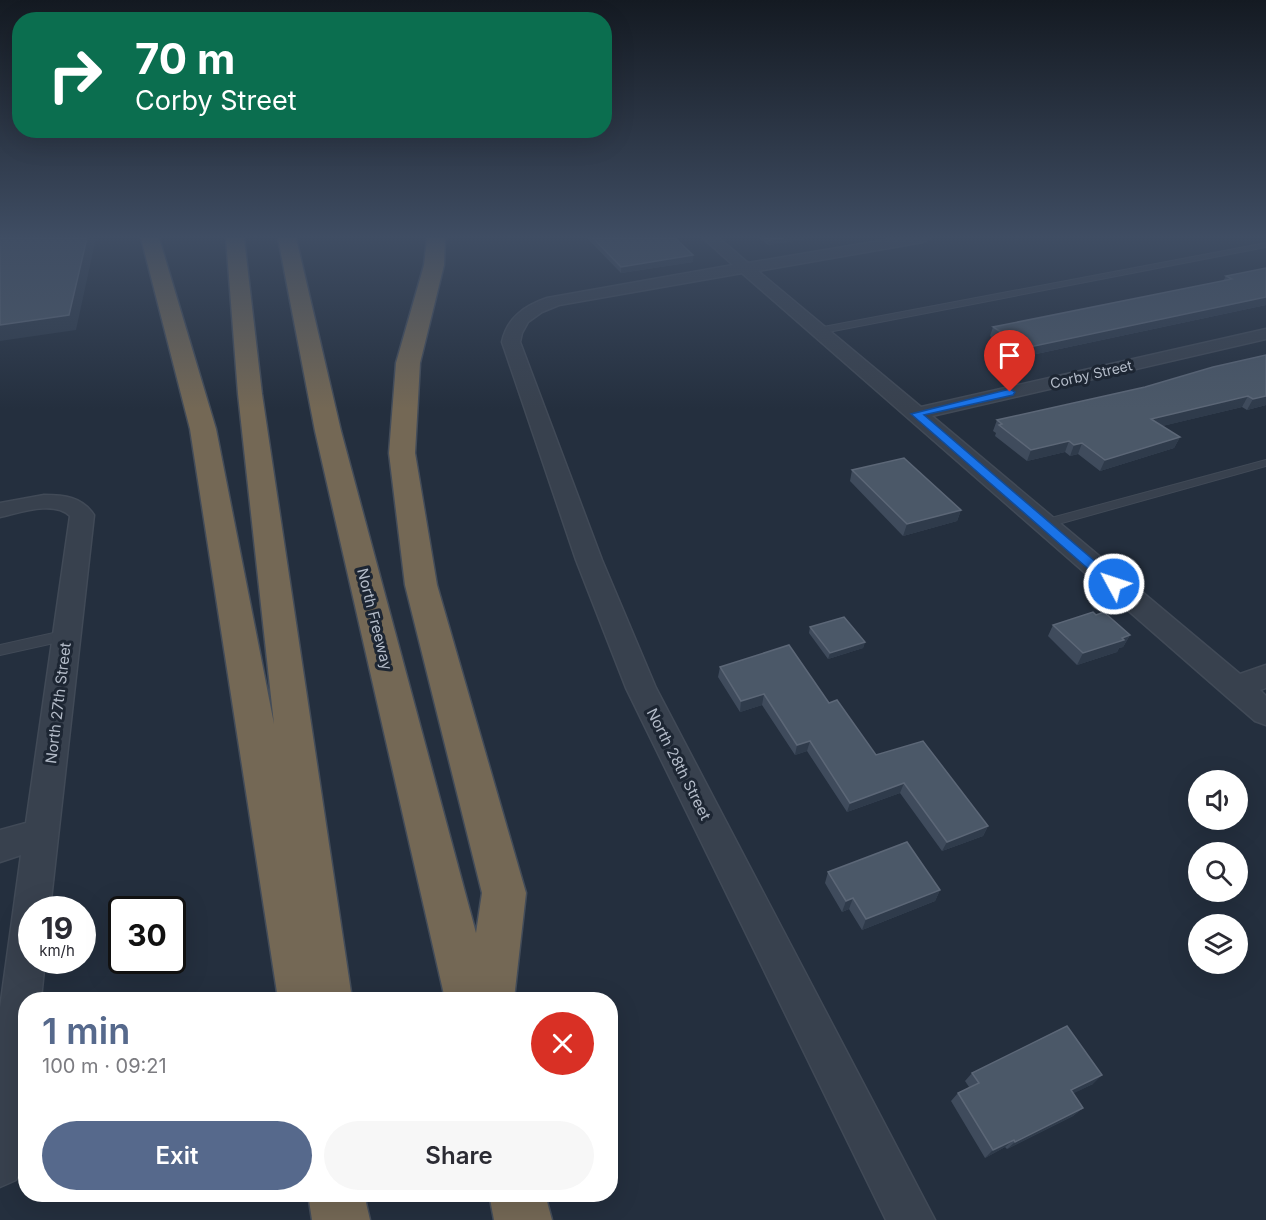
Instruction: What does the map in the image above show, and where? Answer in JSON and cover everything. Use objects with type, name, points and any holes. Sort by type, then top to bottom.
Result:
[{"type":"highway","points":[[166,295],[202,429],[217,499],[301,992]]},
{"type":"highway","points":[[240,295],[250,394],[327,992]]},
{"type":"highway","name":"North Freeway","points":[[299,295],[331,443],[468,992]]},
{"type":"highway","points":[[426,295],[408,363],[402,453],[421,585],[504,892],[491,992]]},
{"type":"highway","points":[[338,1202],[341,1220]]},
{"type":"highway","points":[[354,1202],[356,1220]]},
{"type":"highway","points":[[519,1202],[524,1220]]},
{"type":"street","name":"North 28th Street","points":[[581,295],[547,303],[522,317],[513,331],[511,342],[617,633],[676,760],[911,1220]]},
{"type":"street","points":[[776,295],[1266,713]]},
{"type":"street","name":"Corby Street","points":[[916,414],[1266,334]]},
{"type":"street","name":"North 27th Street","points":[[0,510],[48,502],[68,504],[79,510],[82,524],[34,896]]},
{"type":"street","points":[[1236,688],[1266,676]]},
{"type":"street","points":[[0,846],[42,834]]},
{"type":"street","points":[[22,992],[24,974]]},
{"type":"street","points":[[0,1164],[18,1023]]},
{"type":"lane","points":[[818,331],[1006,295]]},
{"type":"lane","points":[[1044,524],[1266,463]]},
{"type":"lane","points":[[0,650],[67,634]]},
{"type":"building","points":[[0,295],[74,295],[69,315],[0,325]]},
{"type":"building","points":[[1153,295],[1266,295],[1266,297],[1025,348],[993,327]]},
{"type":"building","points":[[1266,355],[1266,396],[1253,399],[1248,396],[1151,419],[1180,437],[1105,460],[1082,443],[1074,445],[1069,441],[1031,450],[999,425],[1002,424],[997,420],[1145,387],[1213,367]]},
{"type":"building","points":[[904,458],[961,510],[907,524],[852,470]]},
{"type":"building","points":[[1093,612],[1096,615],[1104,612],[1130,635],[1122,638],[1124,640],[1083,653],[1053,625]]},
{"type":"building","points":[[844,617],[865,642],[830,653],[810,627]]},
{"type":"building","points":[[789,645],[829,703],[837,700],[876,755],[923,741],[988,826],[947,842],[904,783],[850,803],[810,741],[797,745],[764,694],[741,701],[720,667]]},
{"type":"building","points":[[907,842],[940,890],[866,919],[853,898],[846,901],[828,872]]},
{"type":"building","points":[[1067,1026],[1102,1075],[1071,1090],[1083,1108],[1015,1142],[1014,1140],[993,1150],[958,1093],[979,1083],[972,1073]]},
{"type":"route","points":[[1010,392],[916,414],[1114,584]]}]
